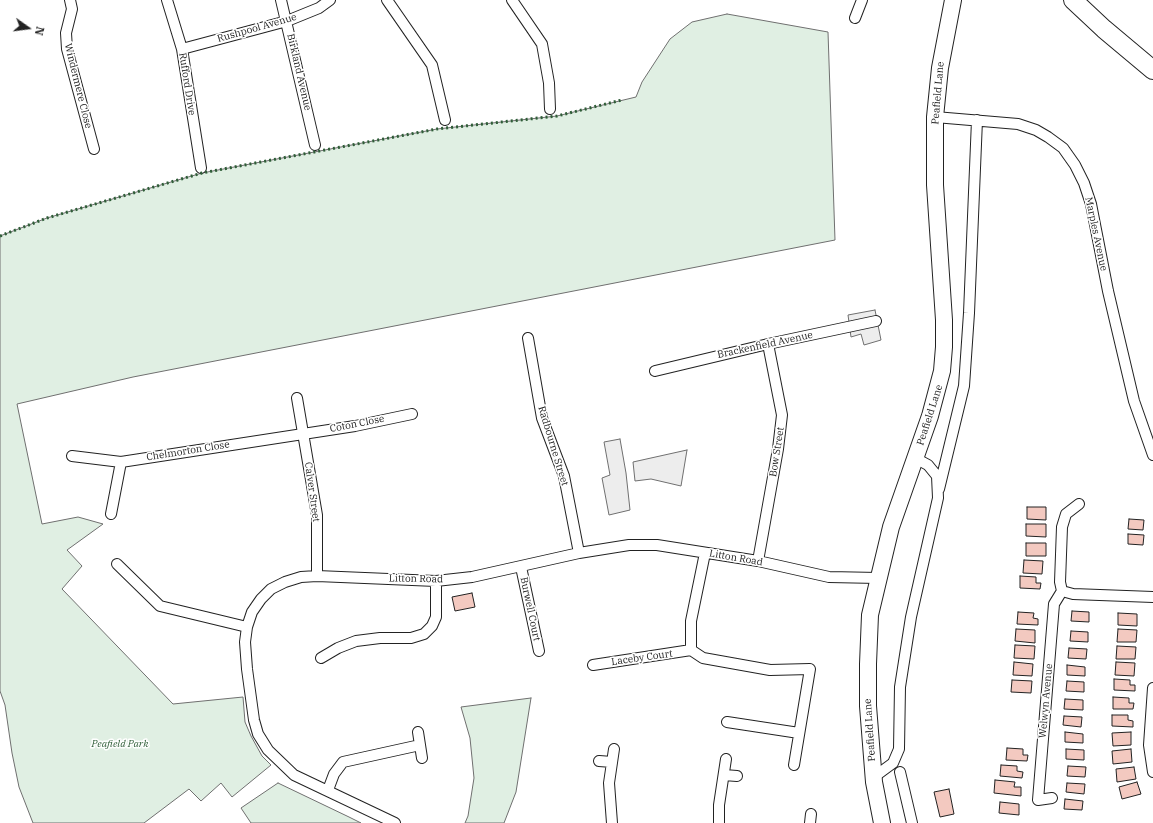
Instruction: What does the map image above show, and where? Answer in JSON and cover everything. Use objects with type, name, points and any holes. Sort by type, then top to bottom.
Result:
[{"type":"highway","points":[[1073,0],[1104,29],[1153,70]]},
{"type":"main road","name":"Peafield Lane","points":[[882,823],[874,777],[868,706],[870,616],[891,527],[938,392],[942,371],[944,347],[935,185],[935,117],[940,68],[953,0]]},
{"type":"street","name":"Windermere Close","points":[[70,0],[72,9],[66,33],[67,49],[94,149]]},
{"type":"street","name":"Rufford Drive","points":[[168,0],[182,49],[201,168]]},
{"type":"street","name":"Birkland Avenue","points":[[281,0],[315,145]]},
{"type":"street","name":"Rushpool Avenue","points":[[182,49],[287,21],[318,8],[330,0]]},
{"type":"street","points":[[387,0],[432,65],[445,120]]},
{"type":"street","points":[[512,0],[542,44],[549,83],[550,110]]},
{"type":"street","points":[[855,18],[862,0]]},
{"type":"street","name":"Marples Avenue","points":[[935,117],[1018,124],[1036,130],[1062,148],[1075,165],[1084,182],[1091,204],[1108,291],[1134,401],[1153,455]]},
{"type":"street","points":[[874,777],[893,764],[899,749],[900,687],[911,617],[939,489],[964,386],[969,313],[977,120]]},
{"type":"street","name":"Brackenfield Avenue","points":[[654,371],[768,344],[876,321]]},
{"type":"street","name":"Radbourne Street","points":[[528,338],[542,418],[564,476],[580,553]]},
{"type":"street","name":"Bow Street","points":[[758,561],[778,449],[782,416],[768,344]]},
{"type":"street","name":"Calver Street","points":[[297,398],[317,514],[317,576]]},
{"type":"street","name":"Coton Close","points":[[303,433],[355,426],[412,414]]},
{"type":"street","name":"Chelmorton Close","points":[[72,456],[121,462],[303,433]]},
{"type":"street","points":[[915,458],[933,470],[937,476],[939,489]]},
{"type":"street","points":[[111,514],[121,462]]},
{"type":"street","name":"Welwyn Avenue","points":[[1052,798],[1038,800],[1054,604],[1062,591],[1060,582],[1062,527],[1066,514],[1078,504]]},
{"type":"street","name":"Litton Road","points":[[395,823],[294,775],[268,750],[258,734],[254,720],[245,642],[247,627],[252,612],[271,589],[285,582],[301,577],[317,576],[436,581],[472,577],[580,553],[629,545],[658,545],[758,561],[829,577],[878,578]]},
{"type":"street","points":[[705,553],[692,620],[691,650],[704,658],[770,670],[789,668],[810,669],[794,764]]},
{"type":"street","points":[[117,564],[160,606],[247,627]]},
{"type":"street","name":"Burwell Court","points":[[521,567],[539,651]]},
{"type":"street","points":[[321,658],[338,648],[356,641],[380,638],[411,638],[424,634],[432,626],[436,617],[436,581]]},
{"type":"street","points":[[1062,591],[1073,594],[1153,597]]},
{"type":"street","name":"Laceby Court","points":[[593,665],[691,650]]},
{"type":"street","points":[[1153,688],[1149,745],[1153,772]]},
{"type":"street","points":[[727,722],[799,733]]},
{"type":"street","points":[[418,732],[422,758]]},
{"type":"street","points":[[328,790],[334,774],[343,762],[420,745]]},
{"type":"street","points":[[612,823],[609,783],[614,749]]},
{"type":"street","points":[[720,823],[719,805],[726,759]]},
{"type":"street","points":[[599,761],[612,762]]},
{"type":"street","points":[[900,772],[912,823]]},
{"type":"street","points":[[724,775],[737,776]]},
{"type":"green space","name":"Peafield Park","points":[[727,14],[828,32],[835,240],[133,377],[17,404],[42,524],[78,517],[103,524],[67,550],[82,566],[62,589],[173,704],[243,697],[245,722],[262,756],[271,765],[232,797],[221,783],[201,801],[189,789],[144,823],[33,823],[19,787],[5,705],[0,691],[0,236],[47,218],[202,173],[437,129],[557,116],[636,97],[642,82],[670,39],[692,22]]},
{"type":"green space","points":[[531,698],[516,792],[504,823],[465,823],[468,816],[474,778],[470,738],[461,707]]},
{"type":"green space","points":[[278,783],[361,823],[251,823],[241,808]]},
{"type":"shaded area","points":[[875,310],[881,340],[864,345],[861,334],[851,337],[848,315]]},
{"type":"shaded area","points":[[620,439],[630,510],[609,515],[602,478],[610,475],[604,442]]},
{"type":"shaded area","points":[[687,450],[681,486],[651,479],[635,481],[633,462]]},
{"type":"building","points":[[1027,507],[1046,507],[1046,520],[1027,519]]},
{"type":"building","points":[[1129,519],[1144,520],[1143,530],[1128,529]]},
{"type":"building","points":[[1026,524],[1046,524],[1046,537],[1026,536]]},
{"type":"building","points":[[1128,534],[1144,535],[1143,545],[1128,544]]},
{"type":"building","points":[[1026,543],[1046,543],[1046,556],[1026,556]]},
{"type":"building","points":[[1024,560],[1043,561],[1042,574],[1023,573]]},
{"type":"building","points":[[1020,576],[1036,577],[1036,583],[1041,583],[1040,589],[1020,588]]},
{"type":"building","points":[[472,593],[475,607],[455,611],[452,597]]},
{"type":"building","points":[[1072,611],[1089,612],[1089,622],[1071,621]]},
{"type":"building","points":[[1018,612],[1034,613],[1033,618],[1038,619],[1038,625],[1017,624]]},
{"type":"building","points":[[1118,613],[1137,614],[1137,626],[1118,625]]},
{"type":"building","points":[[1016,629],[1035,630],[1035,643],[1015,641]]},
{"type":"building","points":[[1118,629],[1137,630],[1136,642],[1117,642]]},
{"type":"building","points":[[1071,631],[1088,632],[1088,642],[1070,641]]},
{"type":"building","points":[[1015,645],[1035,646],[1034,659],[1014,658]]},
{"type":"building","points":[[1117,646],[1136,647],[1135,659],[1116,659]]},
{"type":"building","points":[[1069,648],[1087,649],[1086,659],[1068,658]]},
{"type":"building","points":[[1014,662],[1033,664],[1032,676],[1013,675]]},
{"type":"building","points":[[1116,662],[1135,663],[1134,676],[1115,675]]},
{"type":"building","points":[[1067,665],[1085,667],[1085,676],[1067,675]]},
{"type":"building","points":[[1114,679],[1130,680],[1130,685],[1135,685],[1135,691],[1114,690]]},
{"type":"building","points":[[1012,680],[1032,681],[1031,693],[1011,692]]},
{"type":"building","points":[[1067,681],[1084,682],[1084,692],[1066,691]]},
{"type":"building","points":[[1113,697],[1129,698],[1129,703],[1134,703],[1133,709],[1113,709]]},
{"type":"building","points":[[1065,699],[1083,700],[1083,710],[1064,709]]},
{"type":"building","points":[[1112,715],[1128,715],[1128,720],[1133,721],[1133,727],[1112,726]]},
{"type":"building","points":[[1064,716],[1082,717],[1081,727],[1063,725]]},
{"type":"building","points":[[1065,732],[1083,734],[1083,743],[1065,742]]},
{"type":"building","points":[[1131,732],[1131,745],[1113,746],[1112,733]]},
{"type":"building","points":[[1007,748],[1023,749],[1023,755],[1028,755],[1027,761],[1006,760]]},
{"type":"building","points":[[1066,749],[1084,750],[1084,760],[1066,759]]},
{"type":"building","points":[[1131,749],[1132,762],[1113,764],[1112,751]]},
{"type":"building","points":[[1001,765],[1017,766],[1017,771],[1023,772],[1022,778],[1000,776]]},
{"type":"building","points":[[1068,766],[1086,767],[1085,777],[1067,776]]},
{"type":"building","points":[[1134,767],[1136,779],[1117,782],[1116,769]]},
{"type":"building","points":[[995,780],[1015,782],[1014,787],[1021,787],[1021,796],[994,793]]},
{"type":"building","points":[[1137,782],[1141,794],[1122,799],[1119,787]]},
{"type":"building","points":[[1067,783],[1085,784],[1084,794],[1066,792]]},
{"type":"building","points":[[949,789],[954,814],[940,817],[934,792]]},
{"type":"building","points":[[1065,799],[1083,801],[1082,810],[1064,809]]},
{"type":"building","points":[[1000,802],[1019,804],[1019,815],[999,813]]},
{"type":"hedge","points":[[0,236],[47,218],[202,173],[437,129],[557,116],[622,100]]}]
